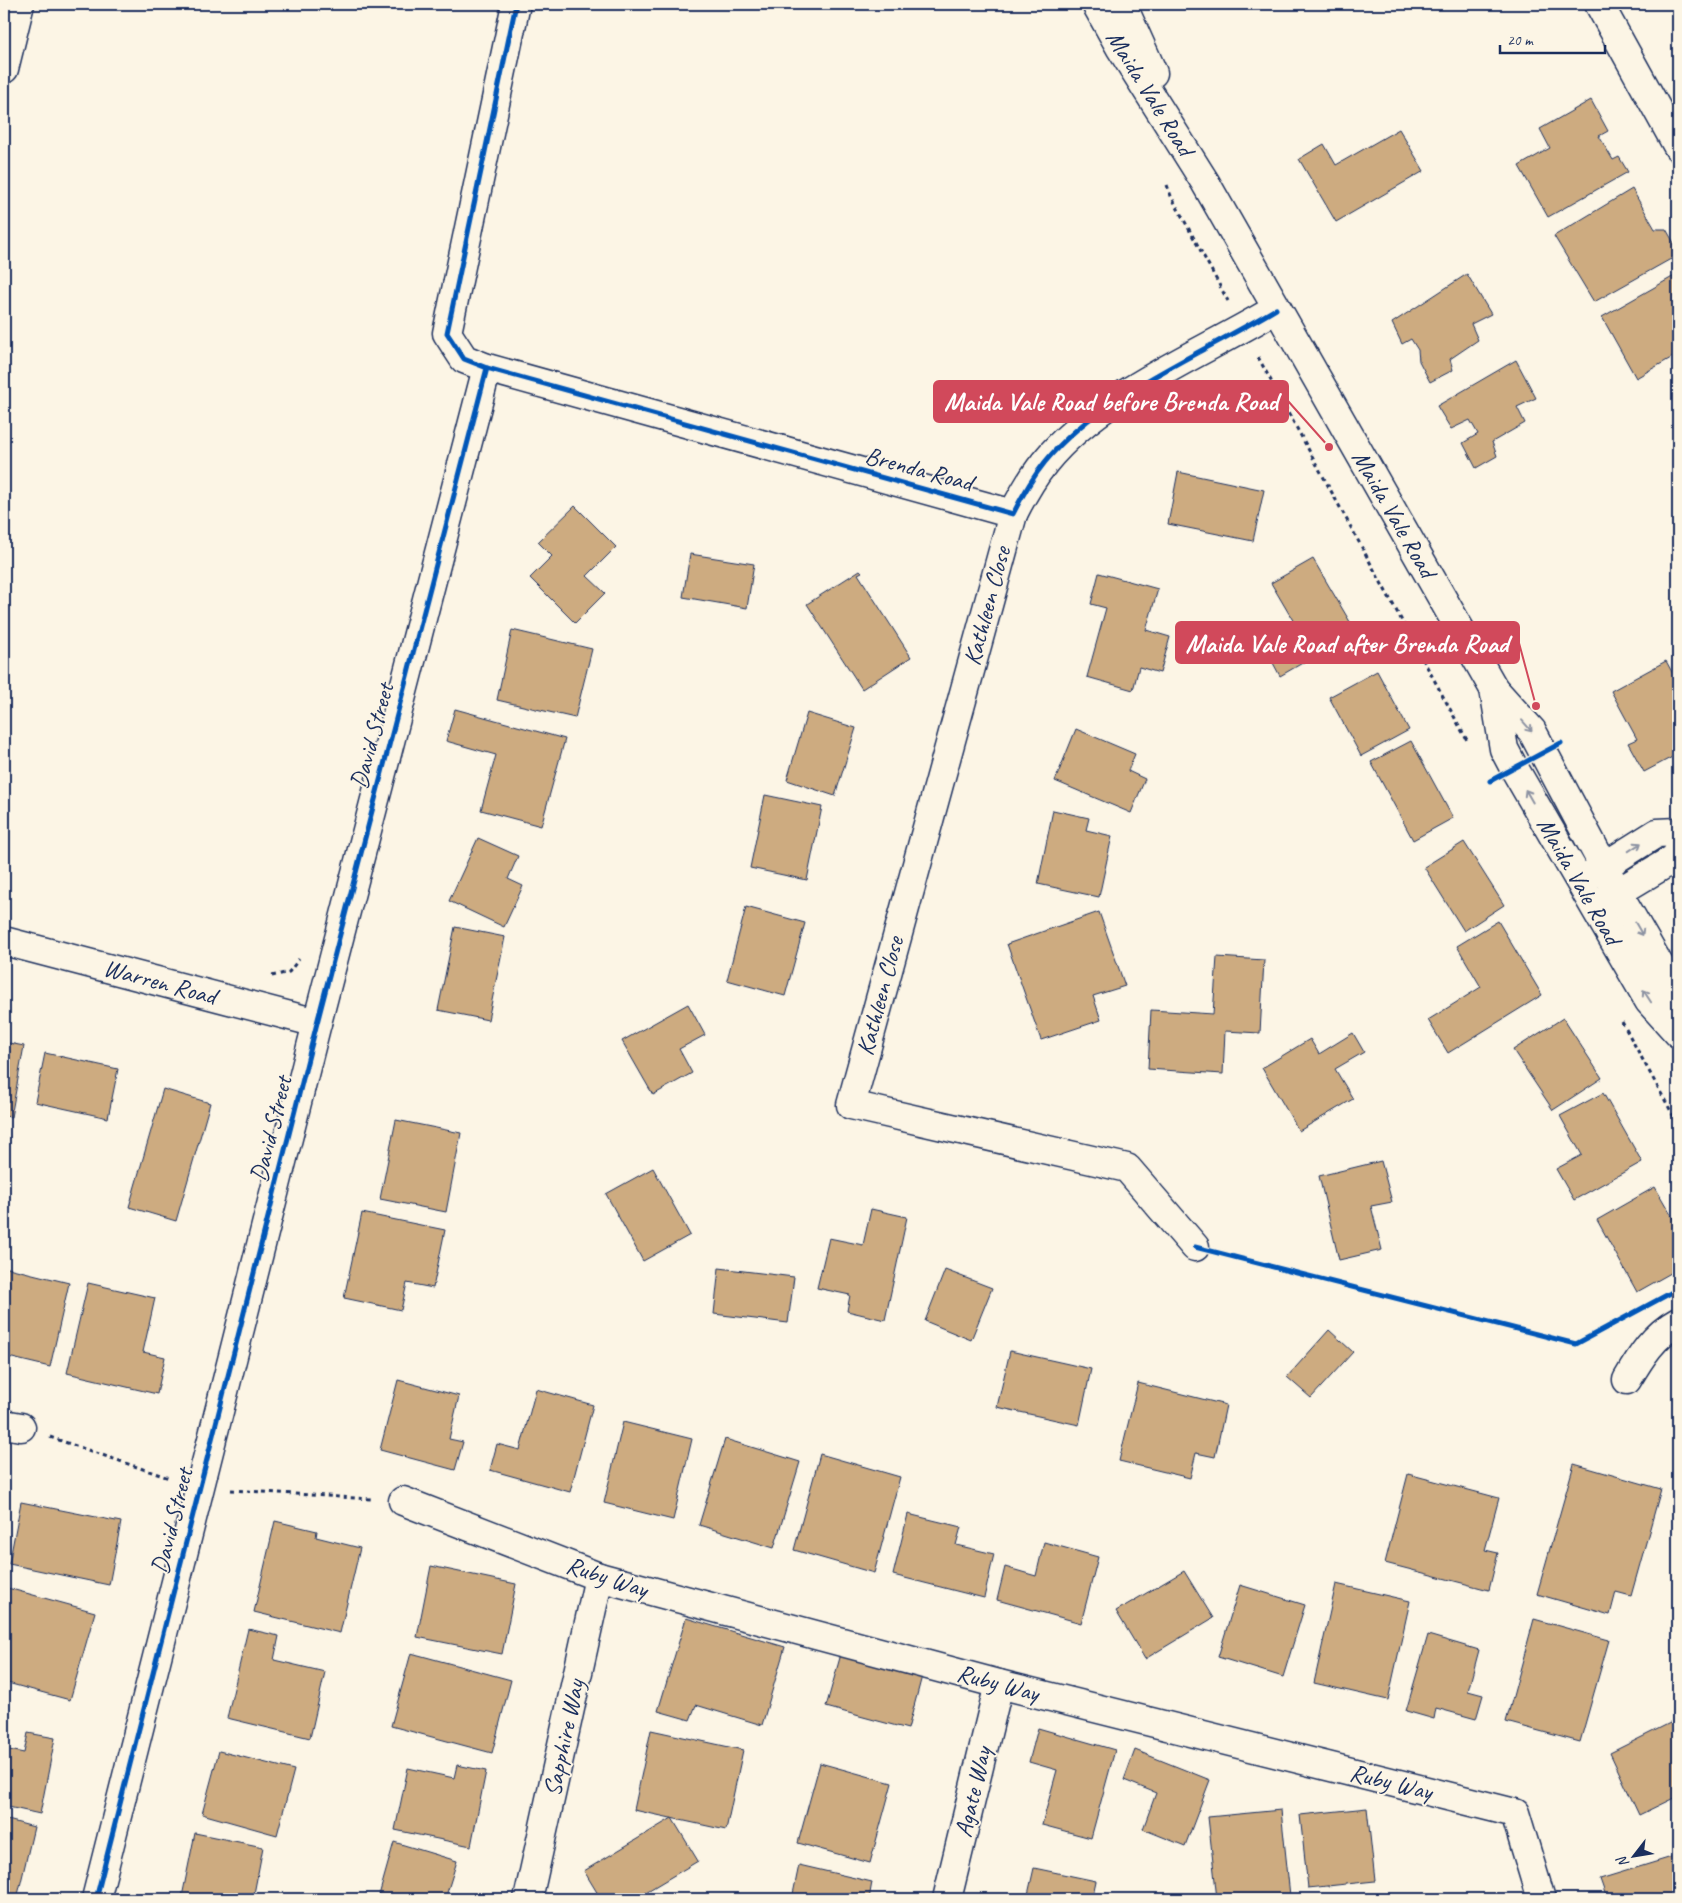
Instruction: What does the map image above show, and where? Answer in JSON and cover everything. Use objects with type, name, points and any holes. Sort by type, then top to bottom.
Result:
[{"type":"street","points":[[4,69],[20,4]]},
{"type":"street","name":"Brenda Road","points":[[516,4],[447,333],[464,359],[487,368],[1013,514]]},
{"type":"street","name":"Maida Vale Road","points":[[1096,4],[1120,47],[1205,182],[1494,689],[1532,731],[1618,893],[1675,992],[1678,1012]]},
{"type":"street","name":"Maida Vale Road","points":[[1122,4],[1205,182]]},
{"type":"street","points":[[1600,4],[1678,147]]},
{"type":"street","points":[[1013,514],[1026,488],[1045,461],[1091,418],[1112,402],[1276,309]]},
{"type":"street","name":"David Street","points":[[96,1899],[317,1023],[487,368]]},
{"type":"street","name":"Kathleen Close","points":[[1013,514],[850,1105],[1127,1168],[1195,1248]]},
{"type":"street","name":"Maida Vale Road","points":[[1494,689],[1504,749],[1593,908],[1649,1001],[1678,1033]]},
{"type":"street","points":[[1579,882],[1657,833],[1678,832]]},
{"type":"street","points":[[1593,908],[1675,858],[1678,852]]},
{"type":"street","name":"Warren Road","points":[[4,940],[317,1023]]},
{"type":"street","points":[[1627,1380],[1644,1351],[1666,1328],[1678,1322]]},
{"type":"street","name":"Ruby Way","points":[[402,1501],[599,1577],[999,1684],[1515,1813],[1542,1899]]},
{"type":"street","name":"Sapphire Way","points":[[528,1899],[599,1577]]},
{"type":"street","name":"Agate Way","points":[[947,1899],[999,1684]]},
{"type":"path","points":[[1164,178],[1171,196],[1471,747]]},
{"type":"path","points":[[252,1006],[258,975],[270,977],[289,972],[298,960],[301,950]]},
{"type":"path","points":[[1621,1021],[1678,1124]]},
{"type":"path","points":[[165,1487],[170,1468]]},
{"type":"building","points":[[1591,100],[1608,131],[1599,136],[1613,160],[1619,157],[1628,172],[1548,217],[1519,166],[1550,148],[1540,129]]},
{"type":"building","points":[[1399,129],[1424,171],[1336,222],[1299,159],[1324,144],[1336,165]]},
{"type":"building","points":[[1632,189],[1655,229],[1666,229],[1678,250],[1678,255],[1594,302],[1554,236]]},
{"type":"building","points":[[1467,274],[1491,314],[1471,324],[1478,340],[1450,359],[1453,370],[1430,382],[1419,361],[1418,350],[1411,339],[1402,344],[1392,323]]},
{"type":"building","points":[[1676,275],[1678,280],[1678,354],[1636,378],[1602,317]]},
{"type":"building","points":[[1516,360],[1536,398],[1517,407],[1525,423],[1492,442],[1497,456],[1476,468],[1463,443],[1478,434],[1470,420],[1451,429],[1437,406]]},
{"type":"building","points":[[1178,472],[1264,490],[1253,541],[1168,524]]},
{"type":"building","points":[[575,506],[616,547],[587,576],[605,593],[575,623],[530,578],[552,556],[538,542]]},
{"type":"building","points":[[690,554],[754,564],[747,608],[683,597]]},
{"type":"building","points":[[1313,559],[1356,632],[1280,676],[1265,648],[1298,629],[1271,583]]},
{"type":"building","points":[[860,570],[862,572],[858,574],[911,657],[862,689],[807,604]]},
{"type":"building","points":[[1099,573],[1158,589],[1146,630],[1170,637],[1160,673],[1139,667],[1133,690],[1087,677],[1106,608],[1091,604]]},
{"type":"building","points":[[512,630],[592,649],[575,718],[497,700]]},
{"type":"building","points":[[1666,661],[1678,683],[1678,754],[1644,772],[1628,743],[1637,739],[1611,691]]},
{"type":"building","points":[[1377,671],[1409,730],[1361,756],[1329,697]]},
{"type":"building","points":[[455,709],[565,739],[541,826],[481,810],[496,755],[446,741]]},
{"type":"building","points":[[807,713],[856,728],[835,796],[787,780]]},
{"type":"building","points":[[1076,729],[1135,754],[1128,771],[1145,779],[1131,813],[1055,781]]},
{"type":"building","points":[[1411,741],[1453,818],[1413,840],[1371,762]]},
{"type":"building","points":[[765,795],[822,807],[807,880],[750,868]]},
{"type":"building","points":[[1053,810],[1089,818],[1086,830],[1112,836],[1099,897],[1038,884]]},
{"type":"building","points":[[478,838],[518,856],[508,879],[523,886],[504,927],[449,901]]},
{"type":"building","points":[[1464,842],[1504,905],[1464,931],[1424,867]]},
{"type":"building","points":[[746,907],[805,923],[785,996],[727,980]]},
{"type":"building","points":[[1099,912],[1125,986],[1093,996],[1101,1020],[1041,1040],[1007,944]]},
{"type":"building","points":[[1498,921],[1542,995],[1448,1053],[1428,1020],[1481,987],[1457,946]]},
{"type":"building","points":[[455,927],[505,937],[488,1020],[438,1010]]},
{"type":"building","points":[[1217,957],[1264,960],[1260,1033],[1225,1031],[1223,1074],[1148,1069],[1151,1010],[1213,1014]]},
{"type":"building","points":[[688,1004],[705,1035],[679,1049],[692,1073],[653,1095],[622,1041]]},
{"type":"building","points":[[1563,1018],[1602,1078],[1553,1110],[1513,1050]]},
{"type":"building","points":[[1353,1033],[1364,1052],[1335,1069],[1353,1099],[1299,1131],[1262,1068],[1310,1039],[1319,1054]]},
{"type":"building","points":[[4,1042],[24,1046],[11,1117],[4,1116]]},
{"type":"building","points":[[45,1053],[118,1069],[108,1118],[35,1102]]},
{"type":"building","points":[[163,1089],[210,1103],[176,1221],[129,1207]]},
{"type":"building","points":[[1603,1093],[1642,1162],[1574,1200],[1556,1169],[1582,1155],[1560,1116]]},
{"type":"building","points":[[396,1120],[461,1133],[446,1212],[380,1199]]},
{"type":"building","points":[[1381,1161],[1392,1202],[1371,1206],[1382,1250],[1339,1260],[1319,1176]]},
{"type":"building","points":[[653,1168],[690,1235],[643,1261],[606,1194]]},
{"type":"building","points":[[1655,1187],[1678,1227],[1678,1269],[1637,1292],[1597,1220]]},
{"type":"building","points":[[871,1209],[907,1217],[885,1320],[847,1311],[850,1295],[817,1288],[829,1238],[863,1245]]},
{"type":"building","points":[[362,1213],[445,1230],[433,1288],[407,1283],[401,1310],[344,1298]]},
{"type":"building","points":[[4,1267],[69,1283],[50,1367],[4,1356]]},
{"type":"building","points":[[719,1268],[794,1277],[788,1323],[714,1314]]},
{"type":"building","points":[[945,1270],[992,1288],[971,1340],[925,1321]]},
{"type":"building","points":[[88,1283],[155,1298],[143,1352],[165,1357],[157,1394],[67,1373]]},
{"type":"building","points":[[1329,1330],[1353,1352],[1311,1398],[1287,1377]]},
{"type":"building","points":[[1010,1351],[1091,1369],[1079,1425],[997,1407]]},
{"type":"building","points":[[398,1380],[459,1396],[449,1439],[463,1442],[455,1470],[380,1450]]},
{"type":"building","points":[[1138,1383],[1226,1405],[1215,1457],[1196,1453],[1190,1478],[1119,1461]]},
{"type":"building","points":[[536,1389],[593,1405],[570,1492],[490,1470],[497,1444],[520,1450]]},
{"type":"building","points":[[623,1422],[692,1439],[673,1520],[604,1503]]},
{"type":"building","points":[[725,1439],[800,1462],[774,1548],[699,1525]]},
{"type":"building","points":[[820,1454],[900,1477],[874,1573],[794,1550]]},
{"type":"building","points":[[1574,1464],[1661,1489],[1631,1596],[1616,1592],[1610,1615],[1537,1594]]},
{"type":"building","points":[[1408,1474],[1499,1498],[1485,1550],[1498,1553],[1489,1590],[1385,1563]]},
{"type":"building","points":[[21,1502],[121,1522],[109,1585],[9,1564]]},
{"type":"building","points":[[908,1514],[961,1527],[956,1545],[994,1554],[984,1598],[893,1575]]},
{"type":"building","points":[[275,1521],[317,1531],[316,1537],[360,1548],[340,1633],[254,1612]]},
{"type":"building","points":[[1044,1542],[1098,1557],[1081,1623],[997,1600],[1005,1567],[1036,1576]]},
{"type":"building","points":[[431,1566],[516,1584],[502,1654],[417,1637]]},
{"type":"building","points":[[1184,1571],[1213,1618],[1145,1659],[1116,1611]]},
{"type":"building","points":[[1336,1584],[1410,1601],[1388,1700],[1314,1683]]},
{"type":"building","points":[[1240,1585],[1305,1605],[1283,1677],[1218,1657]]},
{"type":"building","points":[[4,1587],[95,1612],[70,1700],[4,1682]]},
{"type":"building","points":[[686,1618],[785,1647],[762,1725],[696,1705],[690,1720],[658,1711]]},
{"type":"building","points":[[1534,1619],[1609,1640],[1580,1742],[1506,1722]]},
{"type":"building","points":[[248,1629],[279,1636],[274,1660],[325,1672],[310,1738],[227,1718]]},
{"type":"building","points":[[1428,1635],[1479,1650],[1468,1691],[1483,1695],[1476,1719],[1436,1708],[1434,1719],[1406,1711]]},
{"type":"building","points":[[411,1653],[511,1680],[492,1753],[391,1726]]},
{"type":"building","points":[[841,1654],[922,1676],[908,1729],[826,1707]]},
{"type":"building","points":[[1678,1719],[1678,1796],[1639,1815],[1610,1753]]},
{"type":"building","points":[[1038,1728],[1115,1750],[1091,1838],[1042,1825],[1057,1770],[1029,1762]]},
{"type":"building","points":[[651,1730],[743,1750],[726,1830],[634,1810]]},
{"type":"building","points":[[28,1733],[55,1738],[40,1814],[4,1806],[4,1749],[24,1753]]},
{"type":"building","points":[[1135,1750],[1210,1780],[1185,1846],[1143,1829],[1156,1793],[1124,1780]]},
{"type":"building","points":[[219,1751],[294,1770],[277,1835],[202,1814]]},
{"type":"building","points":[[820,1763],[892,1783],[870,1863],[798,1843]]},
{"type":"building","points":[[457,1765],[486,1771],[471,1846],[395,1830],[408,1768],[454,1778]]},
{"type":"building","points":[[1367,1808],[1375,1881],[1308,1888],[1300,1815]]},
{"type":"building","points":[[1281,1810],[1290,1896],[1217,1899],[1208,1817]]},
{"type":"building","points":[[672,1818],[698,1861],[634,1899],[601,1899],[584,1871]]},
{"type":"building","points":[[4,1819],[34,1827],[17,1899],[4,1899]]},
{"type":"building","points":[[195,1833],[263,1847],[253,1899],[182,1897]]},
{"type":"building","points":[[394,1842],[457,1861],[446,1896],[457,1899],[378,1899]]},
{"type":"building","points":[[1675,1856],[1678,1867],[1678,1899],[1607,1899],[1600,1879]]},
{"type":"building","points":[[799,1865],[872,1882],[869,1899],[792,1899]]},
{"type":"building","points":[[1034,1868],[1096,1881],[1092,1899],[1027,1899]]},
{"type":"cycle path","points":[[516,4],[447,333],[464,359],[487,368],[1013,514],[1045,462],[1068,438],[1094,416],[1153,377],[1276,309]]},
{"type":"cycle path","points":[[96,1899],[317,1023],[487,368]]},
{"type":"cycle path","points":[[1490,781],[1561,743]]},
{"type":"cycle path","points":[[1195,1247],[1576,1344],[1678,1289]]},
{"type":"place","name":"Maida Vale Road before Brenda Road","points":[[1329,447]]},
{"type":"place","name":"Maida Vale Road after Brenda Road","points":[[1536,706]]}]
